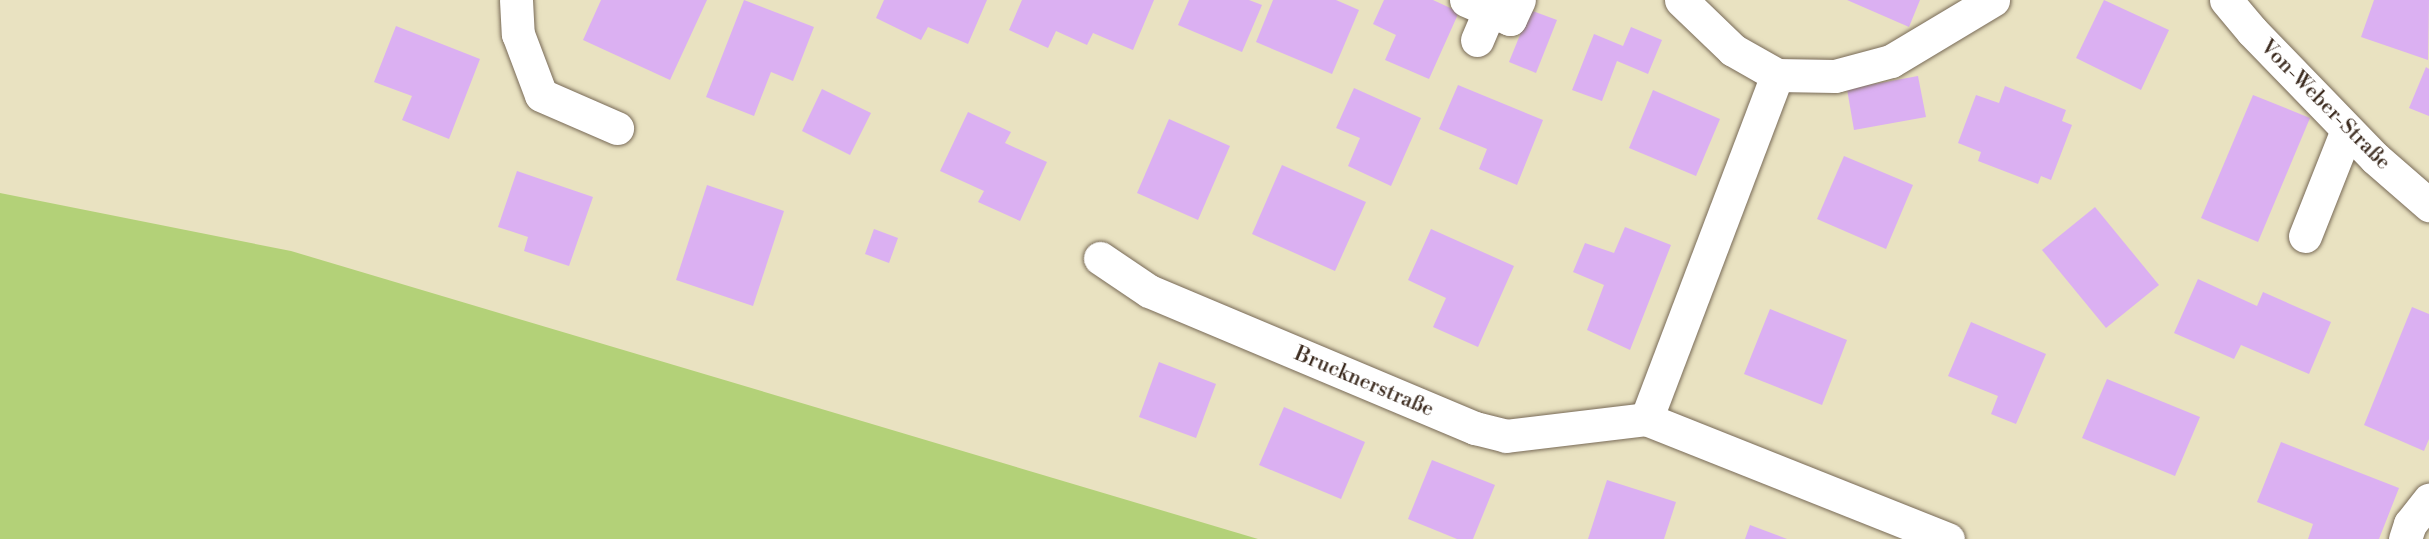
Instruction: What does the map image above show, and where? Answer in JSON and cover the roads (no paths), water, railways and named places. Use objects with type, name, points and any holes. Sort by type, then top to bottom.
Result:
[{"type":"street","points":[[516,0],[519,34],[541,95],[617,128]]},
{"type":"street","points":[[1681,0],[1732,50],[1777,75],[1835,76],[1891,61],[1993,0]]},
{"type":"street","name":"Von-Weber-Straße","points":[[2226,0],[2252,31],[2347,130],[2429,205]]},
{"type":"street","points":[[1477,40],[1492,3]]},
{"type":"street","points":[[1646,419],[1777,75]]},
{"type":"street","points":[[2305,236],[2347,130]]},
{"type":"street","name":"Brucknerstraße","points":[[1100,258],[1149,291],[1475,428],[1506,436],[1646,419],[1948,539]]},
{"type":"street","points":[[2405,539],[2410,524],[2429,500]]}]
